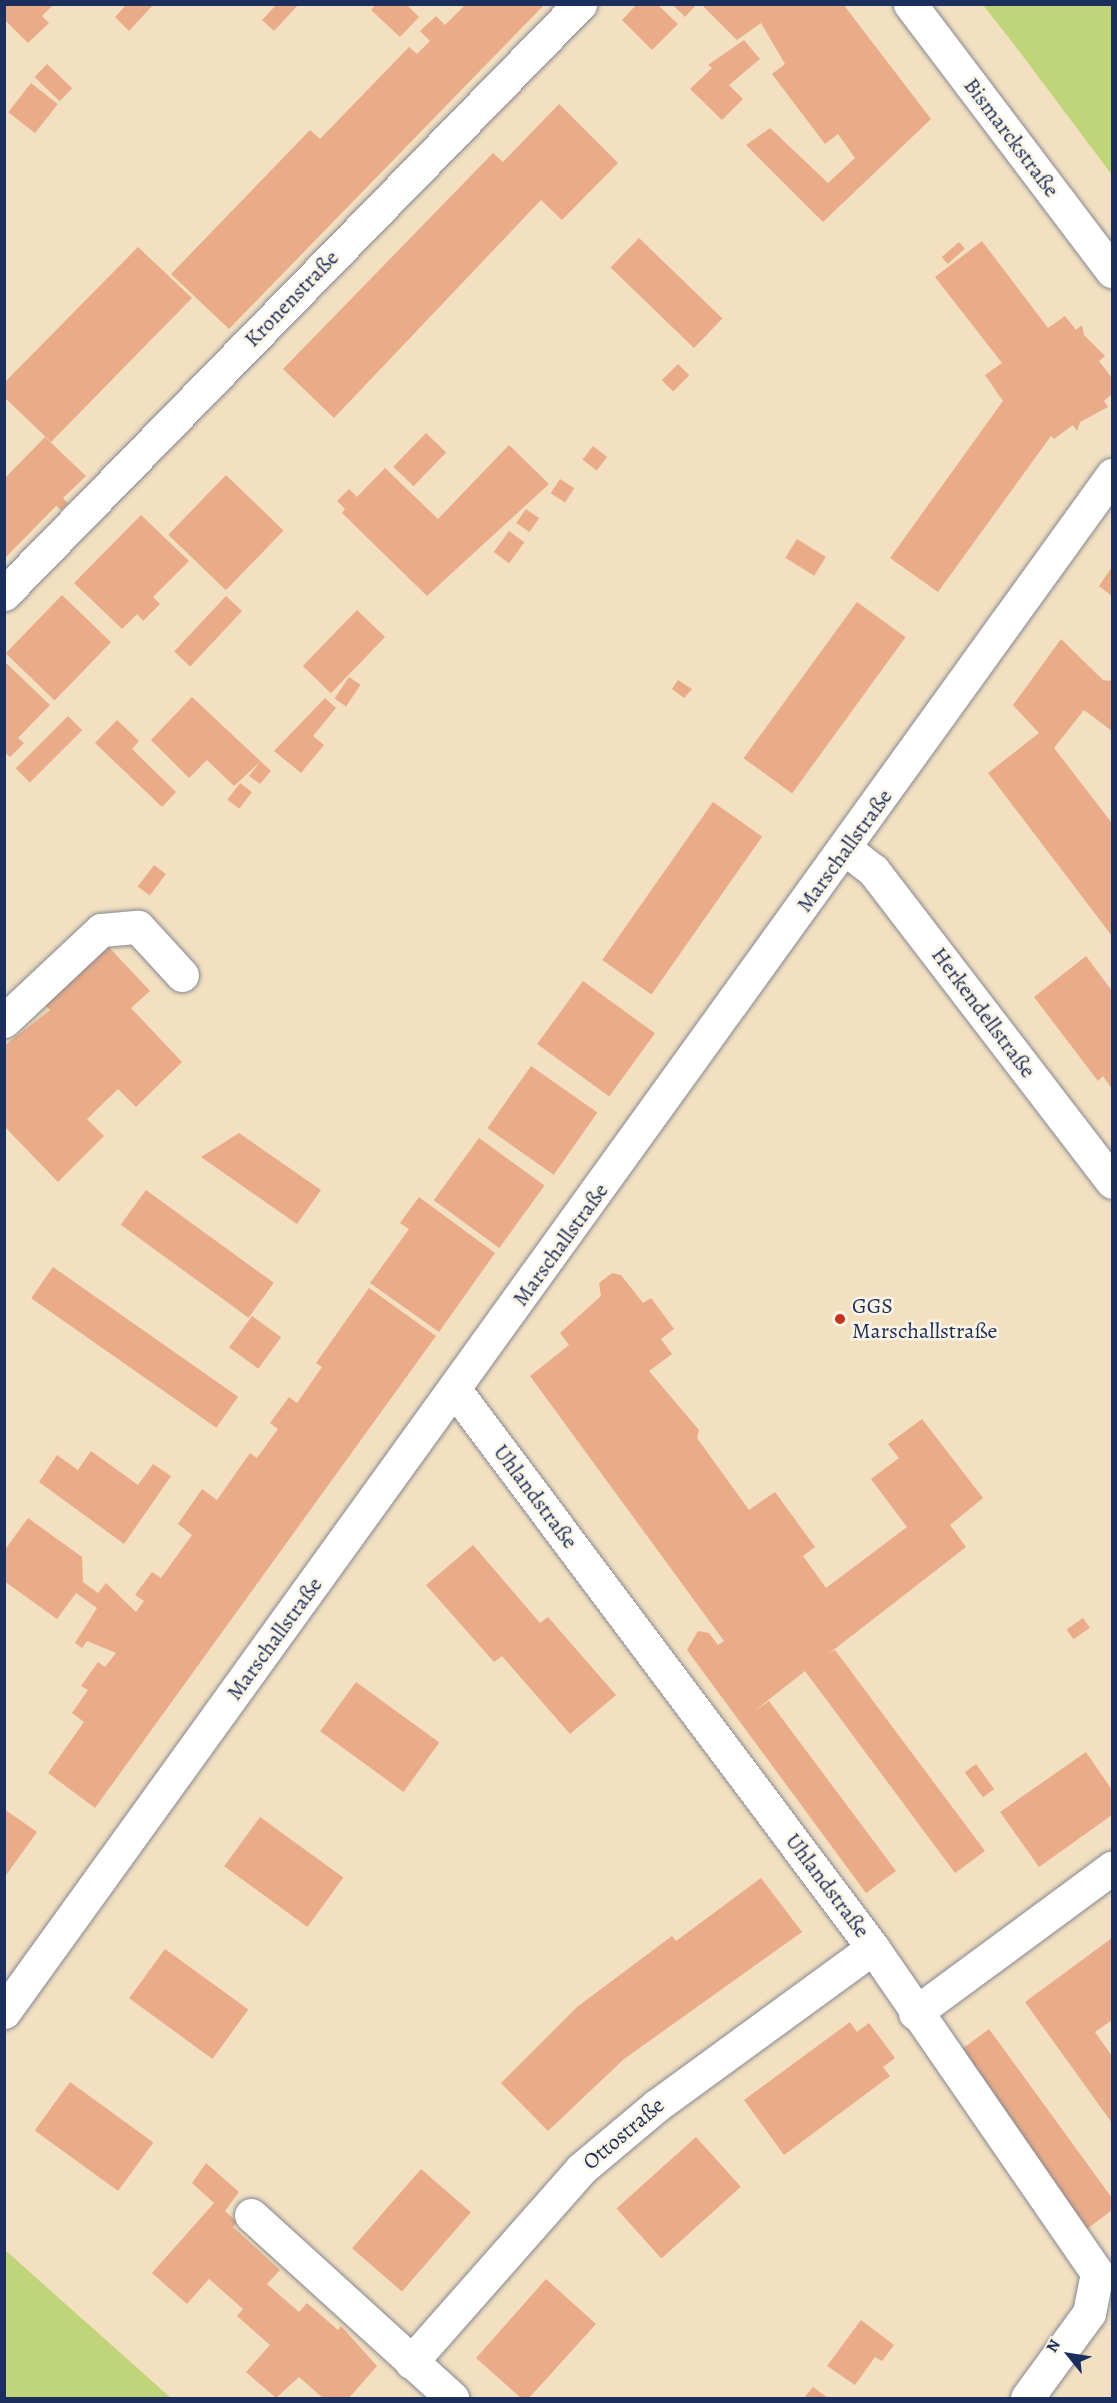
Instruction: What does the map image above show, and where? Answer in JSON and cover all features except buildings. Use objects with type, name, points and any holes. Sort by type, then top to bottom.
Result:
[{"type":"street","name":"Kronenstraße","points":[[4,594],[580,4]]},
{"type":"street","name":"Bismarckstraße","points":[[910,4],[1113,271]]},
{"type":"street","name":"Marschallstraße","points":[[4,2012],[847,850],[1113,475]]},
{"type":"street","name":"Herkendellstraße","points":[[847,850],[873,870],[1113,1182]]},
{"type":"street","points":[[4,1021],[101,930],[138,927],[182,975]]},
{"type":"street","name":"Uhlandstraße","points":[[455,1390],[873,1948],[915,2013],[1097,2273],[1089,2313],[1027,2398]]},
{"type":"street","points":[[915,2013],[1113,1868]]},
{"type":"street","name":"Ottostraße","points":[[411,2362],[580,2169],[656,2106],[873,1948]]},
{"type":"street","points":[[251,2215],[452,2398]]},
{"type":"green space","points":[[983,5],[1112,5],[1112,175],[1019,51]]},
{"type":"green space","points":[[5,2250],[171,2398],[5,2398]]},
{"type":"place","name":"GGS Marschallstraße","points":[[840,1319]]}]
